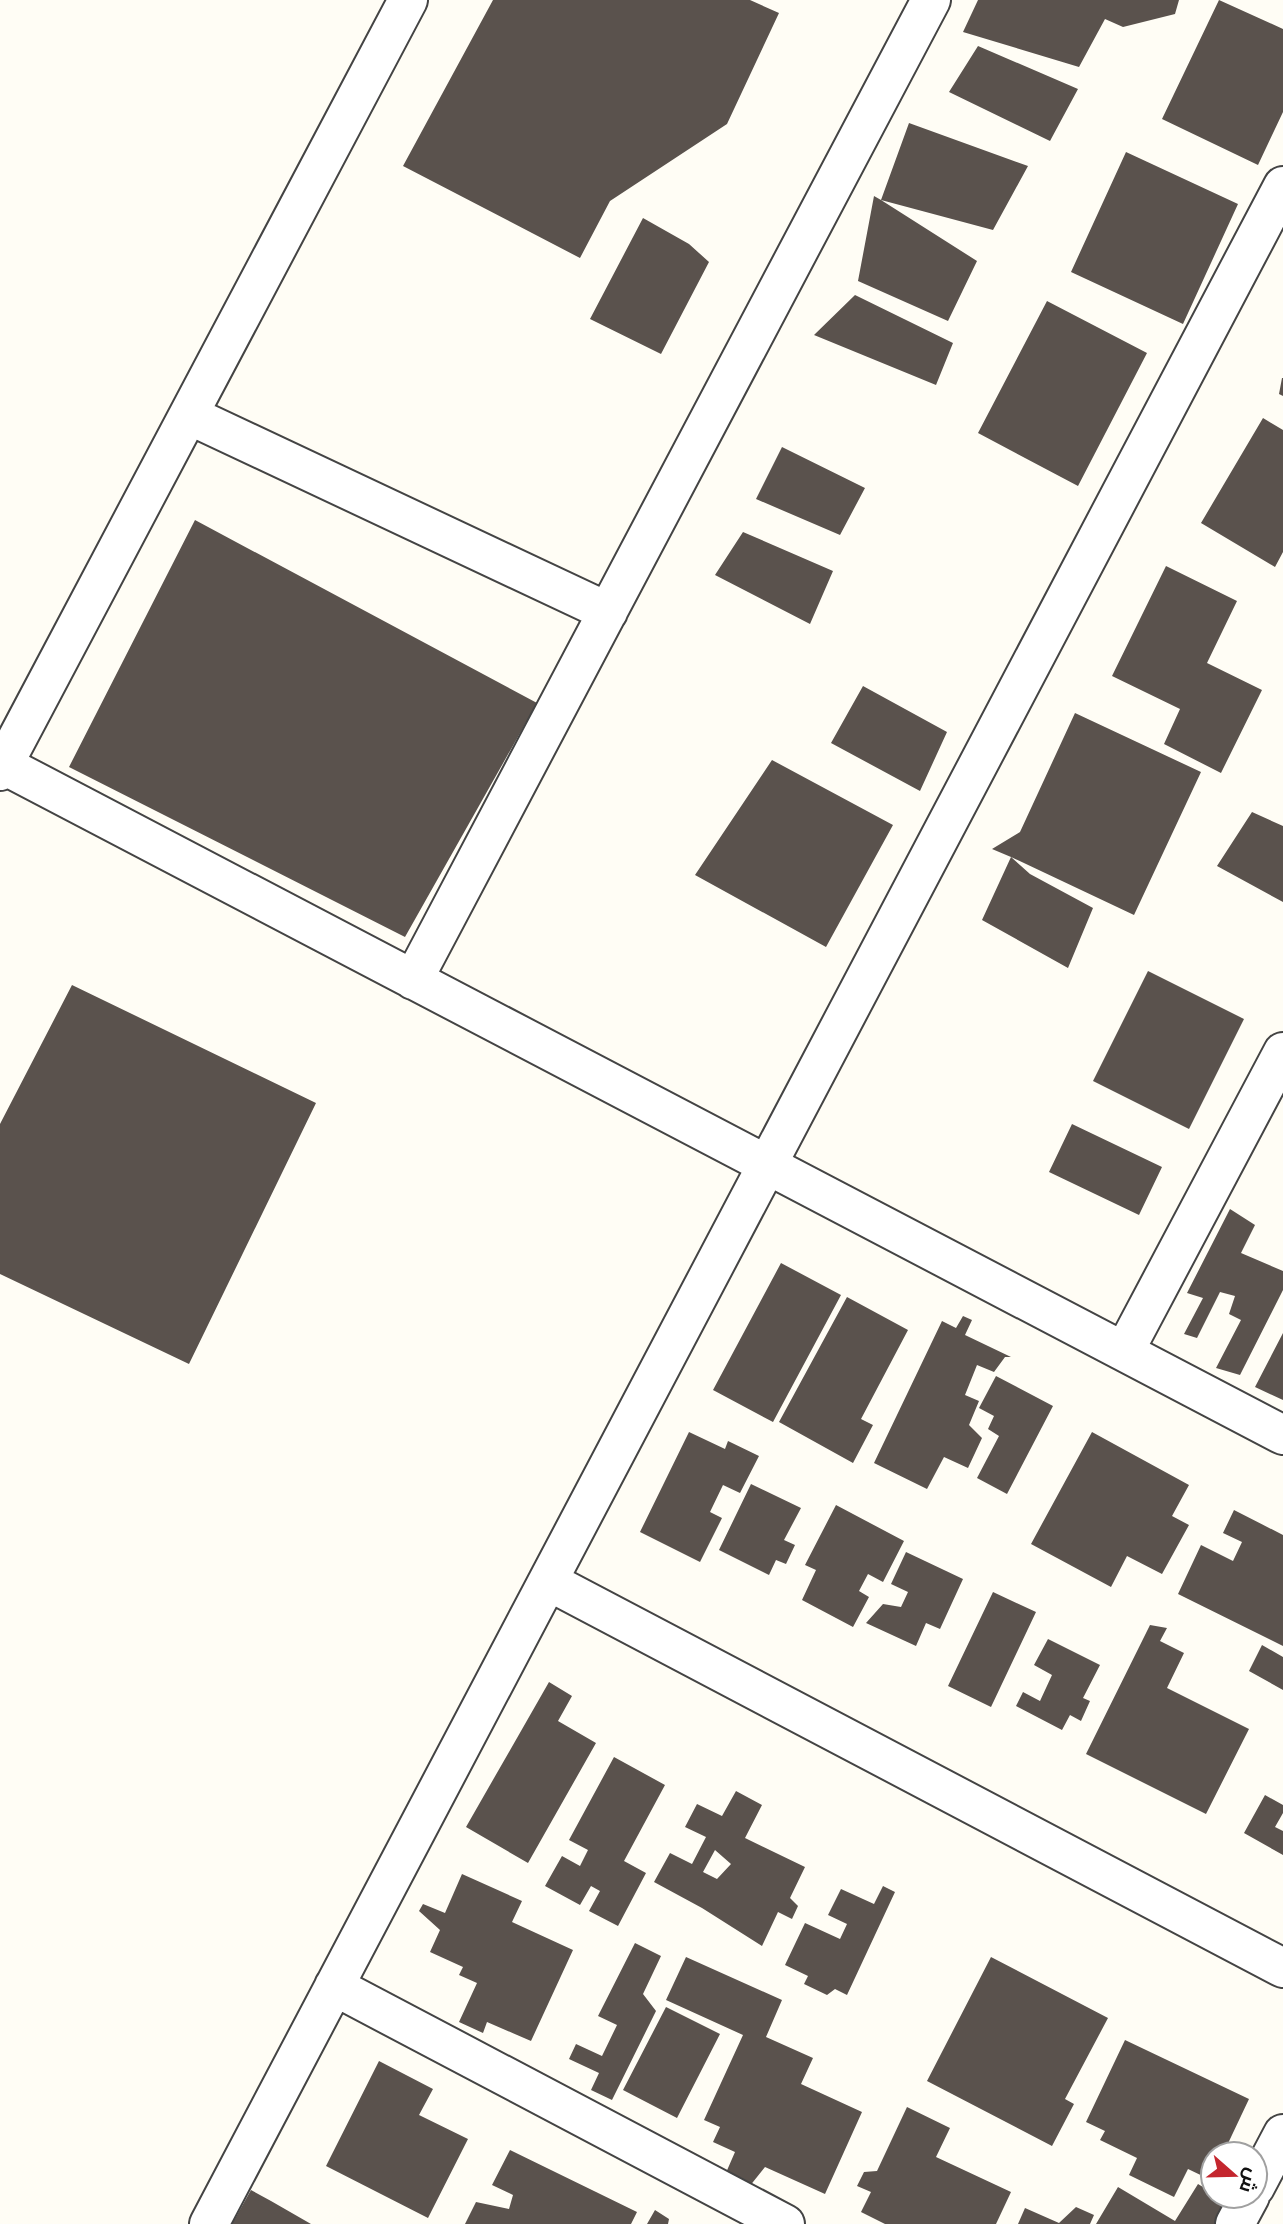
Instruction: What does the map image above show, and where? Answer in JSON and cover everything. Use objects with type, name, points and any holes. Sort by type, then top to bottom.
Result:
[{"type":"street","points":[[408,0],[1,766],[1125,1350],[1283,1435]]},
{"type":"street","points":[[413,980],[931,0]]},
{"type":"street","points":[[209,2224],[1283,186]]},
{"type":"street","points":[[189,415],[608,612]]},
{"type":"street","points":[[1125,1350],[1283,1052]]},
{"type":"street","points":[[548,1581],[1283,1968]]},
{"type":"street","points":[[334,1986],[785,2224]]},
{"type":"street","points":[[1269,2160],[1283,2134]]},
{"type":"building","points":[[493,0],[750,0],[779,13],[727,124],[610,201],[580,258],[403,166]]},
{"type":"building","points":[[978,0],[1179,0],[1175,14],[1123,27],[1105,19],[1079,67],[963,32]]},
{"type":"building","points":[[1219,0],[1283,29],[1283,112],[1258,165],[1162,119]]},
{"type":"building","points":[[978,46],[1078,89],[1050,141],[949,92]]},
{"type":"building","points":[[909,123],[1028,166],[993,230],[881,200]]},
{"type":"building","points":[[1126,152],[1238,204],[1183,324],[1071,272]]},
{"type":"building","points":[[874,196],[977,261],[948,321],[858,281]]},
{"type":"building","points":[[643,218],[689,244],[709,262],[661,354],[590,319]]},
{"type":"building","points":[[855,295],[953,343],[936,385],[814,335]]},
{"type":"building","points":[[1047,301],[1147,353],[1078,486],[978,433]]},
{"type":"building","points":[[1283,378],[1283,396],[1279,394]]},
{"type":"building","points":[[1263,418],[1283,430],[1283,552],[1275,567],[1201,523]]},
{"type":"building","points":[[782,447],[865,488],[840,535],[756,499]]},
{"type":"building","points":[[195,520],[537,703],[405,937],[69,767]]},
{"type":"building","points":[[743,532],[833,571],[810,624],[715,575]]},
{"type":"building","points":[[1166,566],[1237,601],[1207,663],[1262,690],[1221,773],[1164,744],[1180,709],[1112,676]]},
{"type":"building","points":[[863,686],[947,732],[920,791],[831,743]]},
{"type":"building","points":[[1075,713],[1201,772],[1134,915],[992,849],[1020,832]]},
{"type":"building","points":[[772,760],[893,825],[826,947],[695,875]]},
{"type":"building","points":[[1252,812],[1283,826],[1283,902],[1217,866]]},
{"type":"building","points":[[1011,857],[1030,874],[1093,908],[1068,968],[982,920]]},
{"type":"building","points":[[1148,971],[1244,1019],[1189,1129],[1093,1081]]},
{"type":"building","points":[[72,985],[316,1103],[189,1364],[0,1274],[0,1124]]},
{"type":"building","points":[[1072,1124],[1162,1167],[1139,1215],[1049,1172]]},
{"type":"building","points":[[1230,1209],[1255,1225],[1241,1253],[1283,1271],[1283,1290],[1240,1375],[1216,1368],[1241,1320],[1229,1314],[1235,1296],[1220,1292],[1197,1338],[1184,1334],[1203,1298],[1187,1293]]},
{"type":"building","points":[[781,1263],[841,1295],[773,1422],[713,1390]]},
{"type":"building","points":[[847,1297],[908,1330],[861,1419],[873,1425],[853,1463],[779,1422]]},
{"type":"building","points":[[963,1316],[972,1320],[965,1335],[1011,1357],[1005,1357],[994,1372],[977,1365],[965,1395],[979,1401],[969,1425],[982,1438],[968,1468],[944,1457],[927,1489],[874,1463],[942,1321],[956,1328]]},
{"type":"building","points":[[1283,1333],[1283,1400],[1255,1387]]},
{"type":"building","points":[[996,1376],[1053,1406],[1007,1494],[977,1478],[999,1436],[988,1429],[994,1416],[979,1408]]},
{"type":"building","points":[[689,1432],[725,1449],[728,1441],[759,1456],[740,1493],[723,1485],[710,1512],[722,1518],[700,1562],[640,1532]]},
{"type":"building","points":[[1092,1432],[1189,1485],[1172,1516],[1189,1525],[1162,1574],[1127,1556],[1111,1587],[1031,1544]]},
{"type":"building","points":[[751,1484],[801,1508],[784,1540],[795,1545],[786,1564],[776,1560],[769,1575],[719,1550]]},
{"type":"building","points":[[836,1505],[904,1541],[883,1582],[868,1574],[859,1591],[869,1597],[853,1627],[802,1600],[816,1570],[805,1565]]},
{"type":"building","points":[[1234,1510],[1283,1535],[1283,1646],[1178,1594],[1201,1545],[1233,1561],[1242,1542],[1223,1533]]},
{"type":"building","points":[[906,1552],[963,1579],[940,1629],[926,1623],[916,1646],[866,1623],[883,1604],[901,1607],[908,1592],[891,1584]]},
{"type":"building","points":[[993,1592],[1036,1612],[991,1707],[948,1686]]},
{"type":"building","points":[[1150,1625],[1167,1628],[1160,1641],[1184,1653],[1167,1688],[1249,1729],[1206,1814],[1086,1754]]},
{"type":"building","points":[[1048,1639],[1100,1665],[1083,1698],[1090,1701],[1081,1721],[1070,1715],[1062,1730],[1016,1706],[1023,1692],[1040,1701],[1052,1675],[1034,1665]]},
{"type":"building","points":[[1262,1645],[1283,1657],[1283,1690],[1249,1671]]},
{"type":"building","points":[[549,1682],[572,1696],[558,1721],[596,1743],[528,1863],[466,1827]]},
{"type":"building","points":[[614,1757],[665,1785],[624,1861],[646,1873],[618,1926],[589,1911],[600,1891],[591,1886],[580,1905],[545,1886],[562,1856],[580,1866],[588,1850],[569,1840]]},
{"type":"building","points":[[736,1791],[762,1805],[745,1838],[805,1867],[790,1898],[798,1906],[792,1919],[778,1912],[762,1946],[702,1908],[654,1882],[670,1853],[692,1864],[706,1837],[685,1827],[697,1804],[722,1816]],"holes":[[[715,1850],[731,1864],[717,1879],[703,1872]]]},
{"type":"building","points":[[1265,1795],[1283,1805],[1283,1813],[1275,1827],[1283,1831],[1283,1855],[1244,1833]]},
{"type":"building","points":[[462,1874],[522,1901],[512,1922],[573,1950],[531,2041],[487,2022],[483,2033],[459,2022],[477,1983],[459,1975],[463,1967],[430,1952],[440,1930],[419,1911],[423,1904],[445,1913]]},
{"type":"building","points":[[883,1886],[895,1892],[847,1995],[835,1989],[827,1995],[804,1984],[808,1976],[785,1965],[805,1923],[840,1939],[847,1924],[828,1915],[841,1889],[874,1904]]},
{"type":"building","points":[[635,1943],[661,1956],[643,1994],[656,2011],[612,2100],[591,2090],[599,2073],[569,2059],[576,2044],[602,2056],[617,2025],[598,2016]]},
{"type":"building","points":[[686,1957],[782,2000],[766,2037],[813,2058],[801,2084],[862,2112],[825,2194],[765,2167],[745,2192],[725,2175],[735,2152],[713,2142],[720,2127],[704,2120],[743,2035],[666,2000]]},
{"type":"building","points":[[991,1957],[1108,2018],[1065,2099],[1074,2104],[1052,2146],[927,2081]]},
{"type":"building","points":[[666,2007],[720,2034],[677,2118],[623,2090]]},
{"type":"building","points":[[1125,2040],[1249,2099],[1230,2140],[1199,2140],[1199,2174],[1188,2169],[1174,2197],[1129,2175],[1137,2158],[1100,2140],[1105,2131],[1086,2122]]},
{"type":"building","points":[[379,2061],[433,2089],[419,2115],[468,2139],[428,2218],[326,2166]]},
{"type":"building","points":[[907,2107],[950,2128],[936,2157],[1011,2192],[996,2224],[885,2224],[861,2212],[871,2192],[857,2186],[864,2172],[877,2171]]},
{"type":"building","points":[[510,2150],[637,2212],[631,2224],[465,2224],[476,2202],[509,2209],[513,2195],[492,2185]]},
{"type":"building","points":[[1198,2184],[1199,2210],[1231,2210],[1223,2224],[1096,2224],[1118,2187],[1175,2221]]},
{"type":"building","points":[[251,2190],[271,2201],[311,2224],[232,2224]]},
{"type":"building","points":[[1076,2207],[1094,2215],[1090,2224],[1018,2224],[1025,2208],[1059,2223]]},
{"type":"building","points":[[655,2210],[669,2219],[668,2224],[647,2224]]}]
